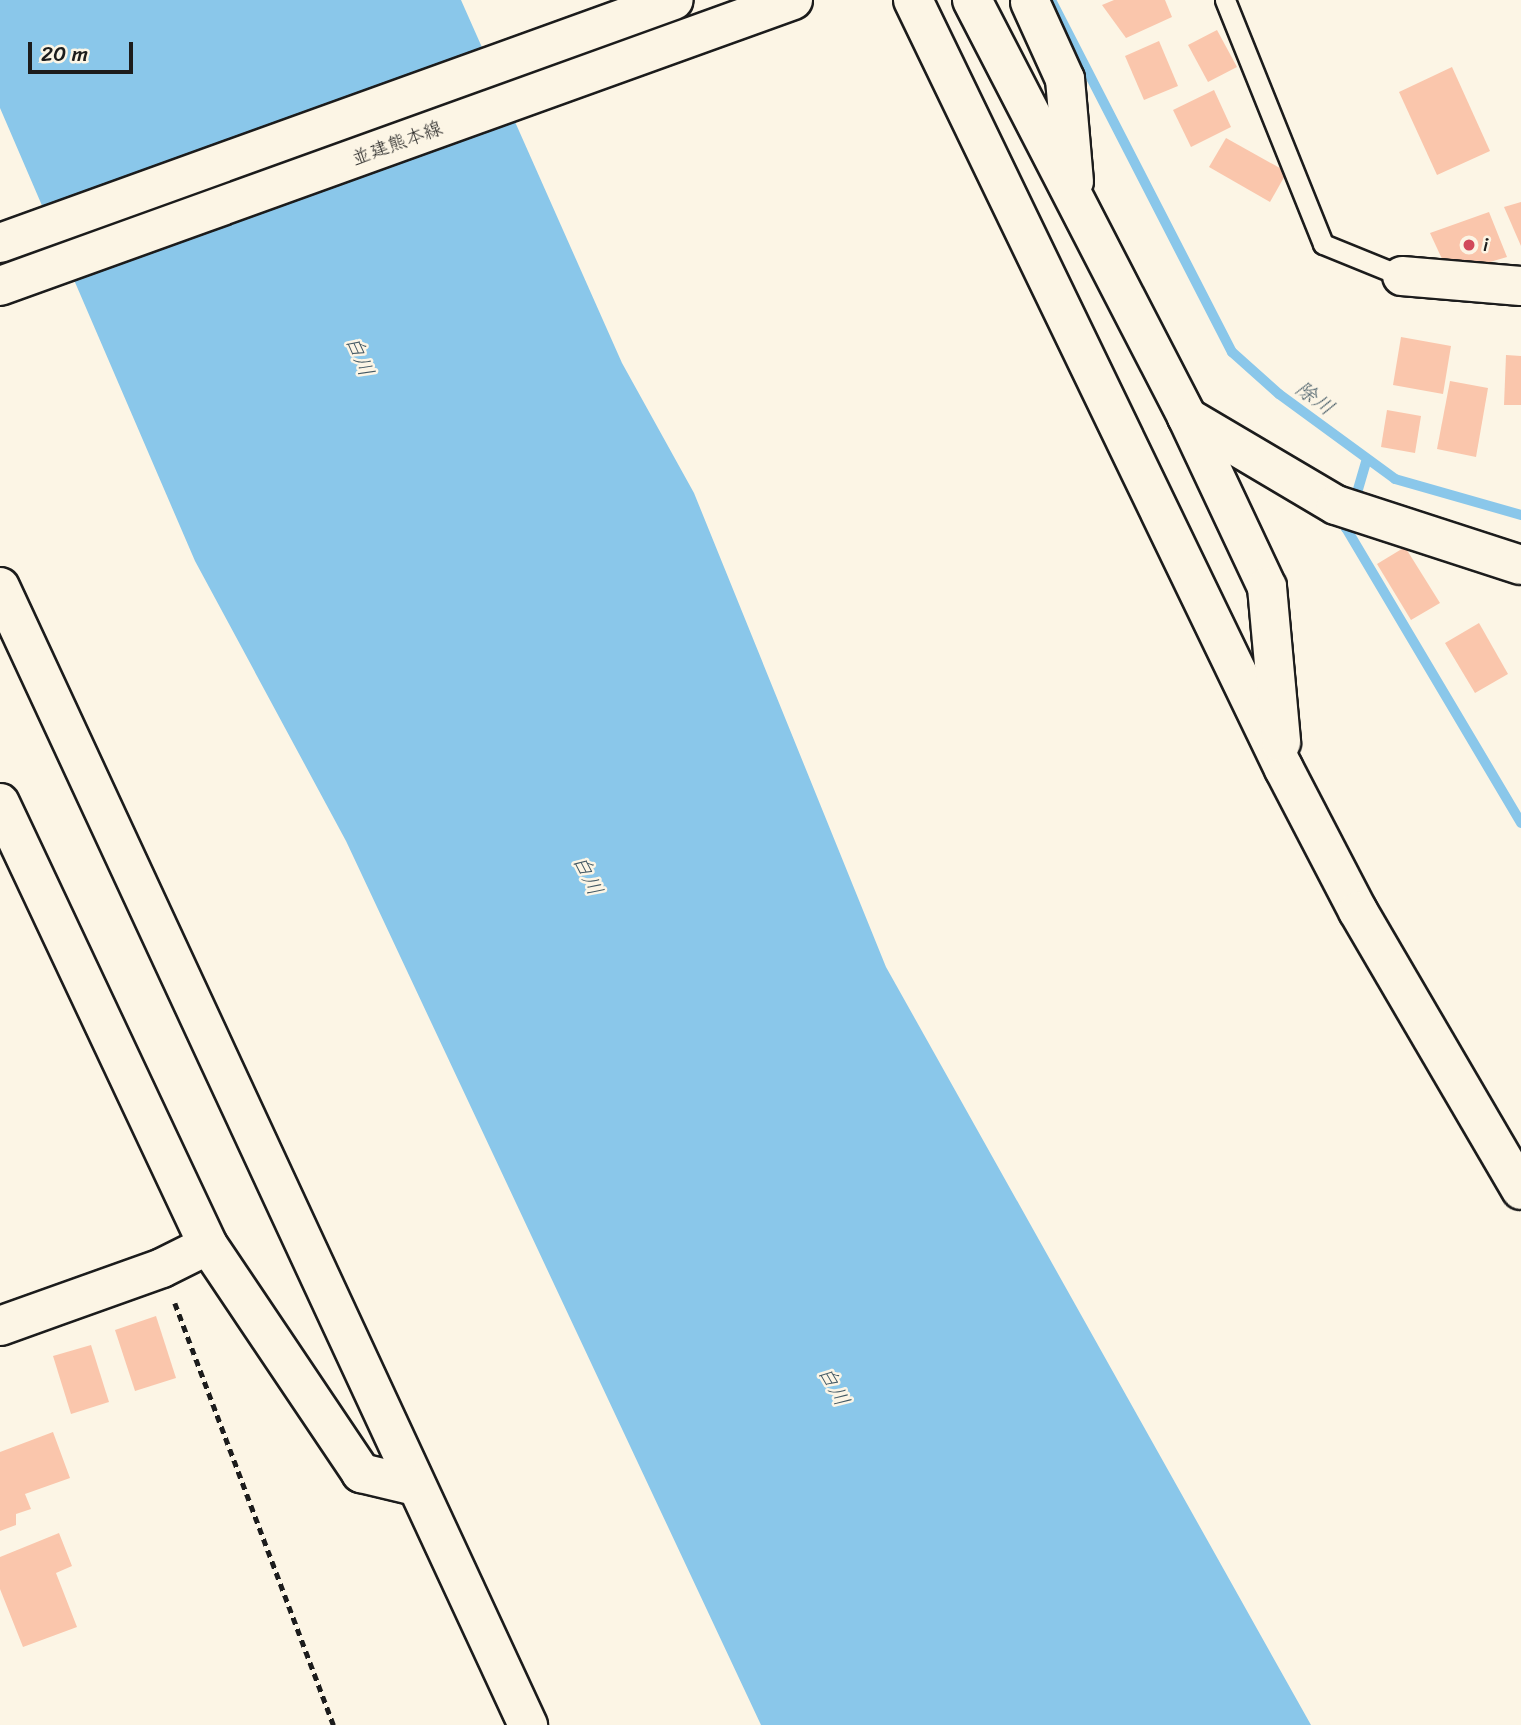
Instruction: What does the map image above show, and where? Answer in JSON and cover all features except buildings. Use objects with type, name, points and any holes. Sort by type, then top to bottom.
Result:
[{"type":"street","points":[[0,243],[674,0]]},
{"type":"street","name":"並建熊本線","points":[[0,286],[793,0]]},
{"type":"street","points":[[913,0],[1284,769],[1358,911],[1521,1190]]},
{"type":"street","points":[[972,0],[1187,417],[1267,587],[1284,769]]},
{"type":"street","points":[[1036,1],[1066,79],[1076,201]]},
{"type":"street","points":[[1402,276],[1521,286]]},
{"type":"street","points":[[1187,417],[1336,505],[1521,565]]},
{"type":"street","points":[[0,587],[528,1725]]},
{"type":"street","points":[[0,803],[208,1245],[361,1473],[415,1486]]},
{"type":"street","points":[[0,1326],[162,1268],[208,1245]]},
{"type":"lane","points":[[1225,0],[1322,244],[1402,276]]},
{"type":"path","points":[[162,1268],[334,1725]]},
{"type":"water","name":"白川","points":[[0,0],[461,0],[622,363],[694,493],[886,967],[1311,1725],[761,1725],[346,841],[195,561],[0,108]]},
{"type":"waterway","name":"除川","points":[[1051,0],[1232,352],[1279,394],[1395,479],[1521,515]]},
{"type":"waterway","name":"除川","points":[[1354,503],[1366,462]]},
{"type":"waterway","name":"除川","points":[[1350,518],[1346,528],[1521,823]]},
{"type":"place","name":"i","points":[[1469,245]]}]
